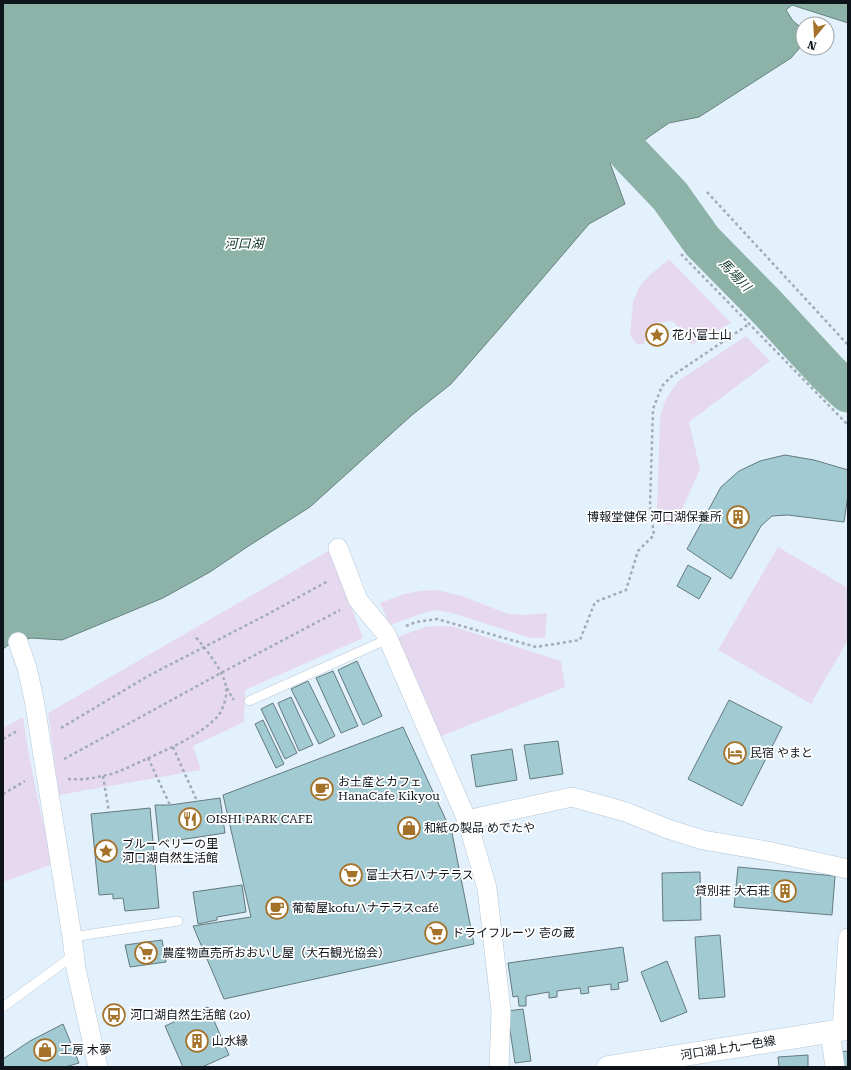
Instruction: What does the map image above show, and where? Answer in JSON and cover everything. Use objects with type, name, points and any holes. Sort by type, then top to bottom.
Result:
[{"type":"main road","name":"河口湖上九一色線","points":[[608,1067],[840,1030]]},
{"type":"street","points":[[338,548],[358,600],[387,637],[467,820],[487,888],[501,1011],[499,1067]]},
{"type":"street","points":[[18,642],[27,668],[34,699],[76,969],[98,1067]]},
{"type":"street","points":[[467,820],[572,797],[626,812],[703,840],[767,851],[848,868]]},
{"type":"street","points":[[835,1067],[840,1030],[848,938]]},
{"type":"lane","points":[[249,701],[387,637]]},
{"type":"lane","points":[[3,1007],[73,946],[178,922]]},
{"type":"path","points":[[707,192],[848,345]]},
{"type":"path","points":[[681,254],[848,425]]},
{"type":"path","points":[[387,637],[416,622],[437,619],[536,646],[580,640],[595,602],[626,590],[638,550],[654,535],[650,505],[653,409],[662,386],[672,376],[750,324]]},
{"type":"path","points":[[40,742],[148,676],[347,571]]},
{"type":"path","points":[[45,774],[221,673],[358,600]]},
{"type":"path","points":[[45,774],[78,780],[103,776],[124,769],[173,747],[205,728],[219,715],[225,701],[226,688],[221,673],[204,647],[194,635]]},
{"type":"path","points":[[173,747],[197,801]]},
{"type":"path","points":[[148,758],[170,805]]},
{"type":"path","points":[[103,776],[109,812]]},
{"type":"shaded area","points":[[669,259],[731,323],[691,345],[682,330],[672,321],[658,323],[648,331],[644,344],[636,344],[630,335],[633,302],[639,287],[650,275]]},
{"type":"shaded area","points":[[746,336],[770,361],[689,422],[700,469],[680,514],[673,525],[666,525],[658,520],[657,508],[660,417],[664,403],[673,388],[681,379]]},
{"type":"shaded area","points":[[778,547],[848,588],[848,640],[811,704],[718,650]]},
{"type":"shaded area","points":[[330,550],[363,638],[245,690],[244,722],[193,746],[201,770],[59,795],[48,713]]},
{"type":"shaded area","points":[[437,590],[462,596],[508,614],[526,615],[547,613],[545,638],[530,638],[452,613],[437,610],[390,625],[380,603],[404,594]]},
{"type":"shaded area","points":[[451,626],[561,661],[565,687],[439,737],[395,638],[425,627]]},
{"type":"shaded area","points":[[23,717],[36,791],[53,864],[3,882],[3,728]]},
{"type":"water","name":"河口湖","points":[[3,3],[848,3],[848,23],[835,19],[835,16],[826,16],[792,5],[786,10],[795,23],[795,53],[791,58],[699,117],[669,123],[629,153],[610,163],[625,204],[589,224],[451,384],[412,415],[310,507],[210,572],[163,598],[62,640],[31,638],[11,643],[3,649]]},
{"type":"building","name":"博報堂健保 河口湖保養所","points":[[785,455],[814,460],[848,470],[848,495],[844,522],[788,515],[772,516],[761,526],[731,579],[687,549],[721,487],[739,471],[760,461]]},
{"type":"building","points":[[688,565],[711,578],[699,599],[677,586]]},
{"type":"building","points":[[357,661],[382,716],[363,725],[338,670]]},
{"type":"building","points":[[333,671],[358,726],[341,733],[316,678]]},
{"type":"building","points":[[308,681],[335,736],[319,744],[291,689]]},
{"type":"building","points":[[291,697],[313,745],[299,751],[278,703]]},
{"type":"building","name":"民宿 やまと","points":[[729,700],[782,727],[742,806],[688,779]]},
{"type":"building","points":[[273,703],[297,753],[285,759],[261,709]]},
{"type":"building","points":[[263,720],[284,764],[276,768],[255,724]]},
{"type":"building","name":"富士大石ハナテラス","points":[[403,727],[452,833],[474,944],[224,999],[193,926],[251,917],[223,795]]},
{"type":"building","points":[[558,741],[563,774],[530,779],[524,745]]},
{"type":"building","points":[[512,749],[517,780],[476,787],[471,755]]},
{"type":"building","name":"OISHI PARK CAFE","points":[[220,798],[225,833],[159,843],[155,805],[170,805]]},
{"type":"building","points":[[150,808],[159,908],[125,911],[123,898],[113,899],[113,894],[99,895],[91,814]]},
{"type":"building","name":"貸別荘 大石荘","points":[[738,867],[835,876],[832,915],[734,907]]},
{"type":"building","points":[[700,872],[701,920],[663,921],[662,873]]},
{"type":"building","points":[[242,885],[246,912],[217,917],[217,920],[198,924],[193,892]]},
{"type":"building","points":[[720,935],[725,997],[699,999],[695,937]]},
{"type":"building","name":"農産物直売所おおいし屋（大石観光協会）","points":[[162,940],[166,962],[130,967],[125,945]]},
{"type":"building","points":[[623,947],[628,981],[618,983],[619,989],[611,990],[611,984],[588,987],[589,993],[581,994],[580,988],[557,991],[557,997],[549,998],[549,992],[526,996],[526,1006],[519,1006],[518,996],[513,997],[508,963]]},
{"type":"building","points":[[667,961],[687,1012],[661,1022],[641,972]]},
{"type":"building","name":"山水縁","points":[[208,1007],[229,1055],[202,1067],[183,1067],[165,1026]]},
{"type":"building","points":[[523,1009],[531,1061],[515,1063],[507,1011]]},
{"type":"building","name":"工房 木夢","points":[[63,1024],[79,1063],[65,1067],[3,1067],[3,1059],[30,1041]]},
{"type":"building","points":[[848,1051],[848,1067],[842,1067],[839,1052]]},
{"type":"building","points":[[808,1055],[808,1067],[779,1067],[778,1057]]},
{"type":"waterway","name":"馬場川","points":[[629,153],[670,196],[702,241],[848,392]]},
{"type":"place","name":"花小富士山","points":[[657,335]]},
{"type":"place","name":"博報堂健保 河口湖保養所","points":[[738,517]]},
{"type":"place","name":"民宿 やまと","points":[[735,753]]},
{"type":"place","name":"お土産とカフェ HanaCafe Kikyou","points":[[322,789]]},
{"type":"place","name":"OISHI PARK CAFE","points":[[190,819]]},
{"type":"place","name":"和紙の製品 めでたや","points":[[409,828]]},
{"type":"place","name":"ブルーベリーの里 河口湖自然生活館","points":[[106,851]]},
{"type":"place","name":"富士大石ハナテラス","points":[[351,875]]},
{"type":"place","name":"貸別荘 大石荘","points":[[785,891]]},
{"type":"place","name":"葡萄屋kofuハナテラスcafé","points":[[277,908]]},
{"type":"place","name":"ドライフルーツ 壱の蔵","points":[[436,933]]},
{"type":"place","name":"農産物直売所おおいし屋（大石観光協会）","points":[[146,953]]},
{"type":"place","name":"河口湖自然生活館 (20)","points":[[114,1015]]},
{"type":"place","name":"山水縁","points":[[197,1041]]},
{"type":"place","name":"工房 木夢","points":[[45,1050]]}]
